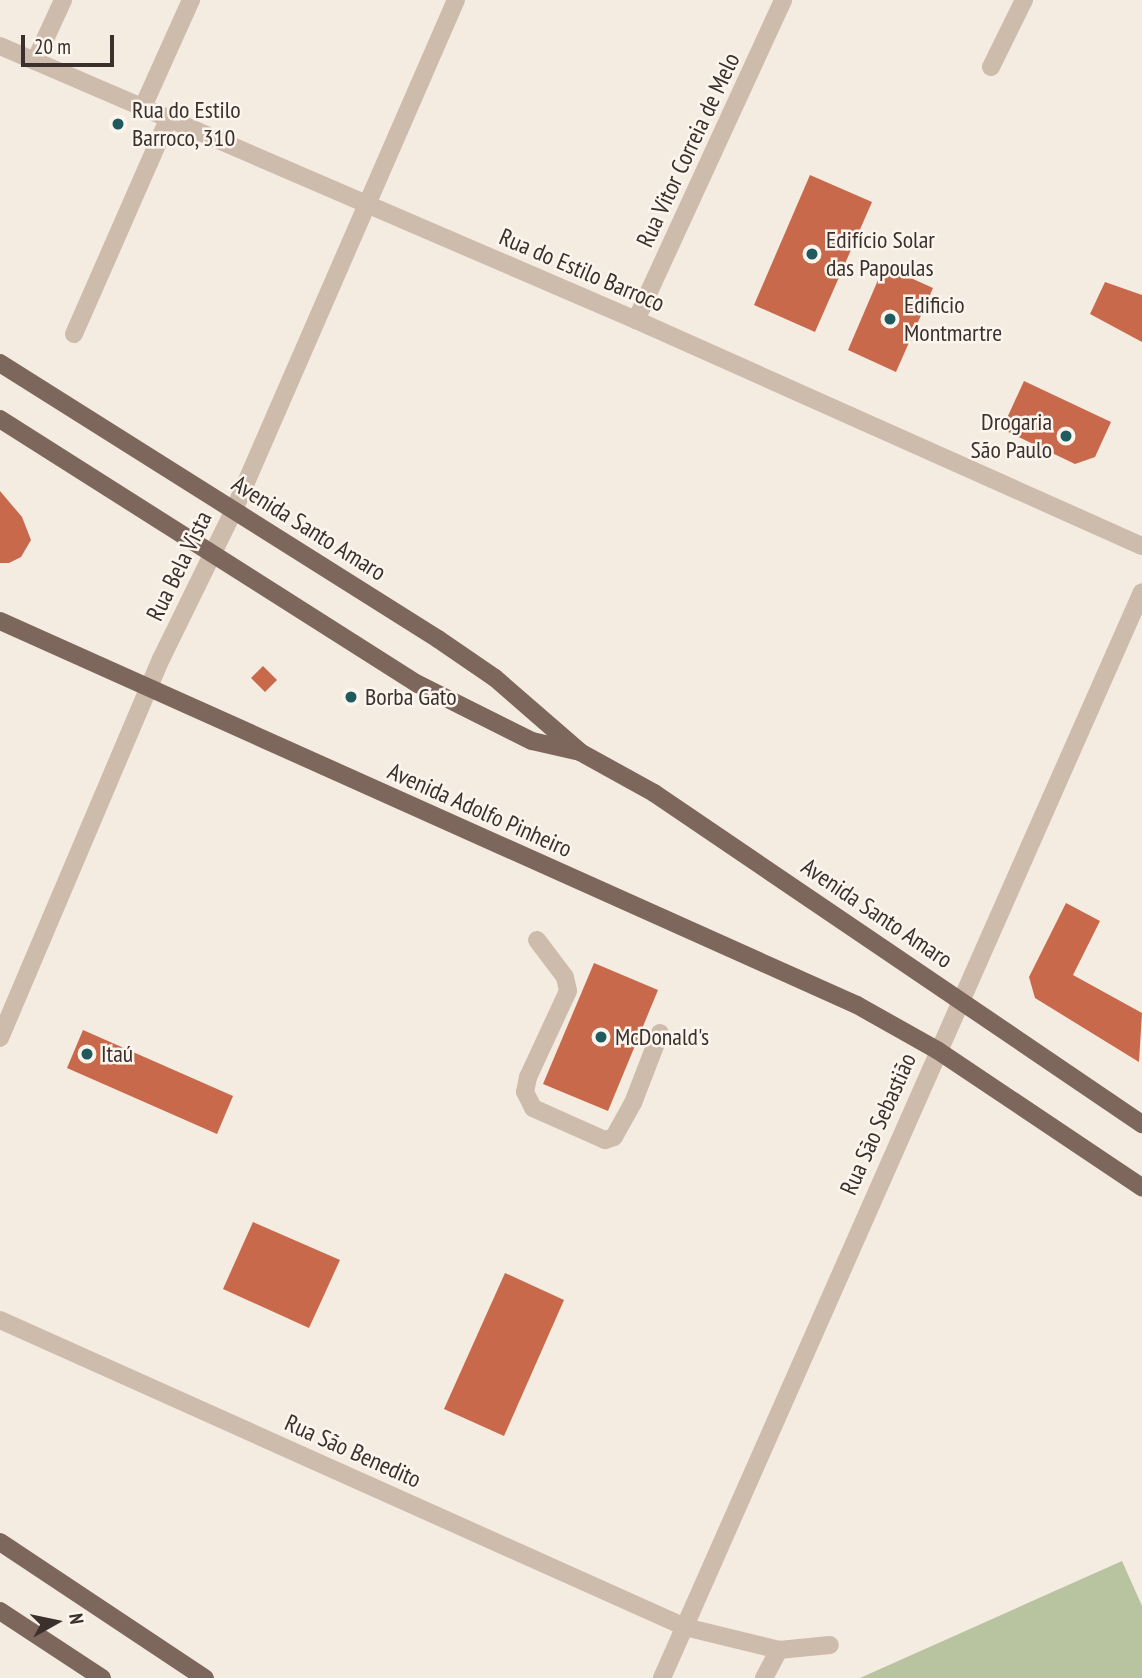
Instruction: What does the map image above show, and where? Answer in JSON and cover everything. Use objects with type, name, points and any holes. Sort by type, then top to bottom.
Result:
[{"type":"main road","name":"Avenida Santo Amaro","points":[[0,363],[495,678],[580,752],[654,793],[961,998],[1012,1039],[1142,1124]]},
{"type":"main road","name":"Avenida Santo Amaro","points":[[0,419],[418,684],[532,741],[580,752]]},
{"type":"main road","name":"Avenida Adolfo Pinheiro","points":[[0,621],[725,943],[857,1005],[937,1050]]},
{"type":"main road","points":[[937,1050],[1142,1187]]},
{"type":"main road","points":[[0,1542],[205,1678]]},
{"type":"main road","points":[[0,1611],[102,1678]]},
{"type":"street","points":[[35,61],[63,0]]},
{"type":"street","points":[[142,109],[191,0]]},
{"type":"street","name":"Rua Bela Vista","points":[[0,1038],[149,689],[234,510],[456,0]]},
{"type":"street","name":"Rua Vitor Correia de Melo","points":[[636,320],[783,0]]},
{"type":"street","points":[[991,67],[1024,0]]},
{"type":"street","name":"Rua do Estilo Barroco","points":[[0,46],[636,320],[1142,545]]},
{"type":"street","points":[[74,334],[168,120]]},
{"type":"street","name":"Rua São Sebastião","points":[[662,1678],[937,1050],[1142,592]]},
{"type":"street","points":[[537,940],[565,977],[568,991],[528,1077],[525,1092],[533,1108],[605,1140],[614,1137],[633,1103],[660,1033]]},
{"type":"street","name":"Rua São Benedito","points":[[0,1320],[685,1627],[779,1650]]},
{"type":"street","points":[[764,1678],[779,1650],[830,1644]]},
{"type":"green space","points":[[1122,1561],[1142,1606],[1142,1678],[860,1678]]},
{"type":"building","name":"Edifício Solar das Papoulas","points":[[810,175],[872,202],[815,332],[754,305]]},
{"type":"building","name":"Edificio Montmartre","points":[[884,266],[933,288],[896,372],[848,350]]},
{"type":"building","points":[[1105,282],[1142,295],[1142,342],[1090,314]]},
{"type":"building","points":[[1024,381],[1111,422],[1095,457],[1075,464],[1002,429]]},
{"type":"building","points":[[0,491],[22,517],[31,540],[21,557],[9,563],[0,563]]},
{"type":"building","points":[[263,666],[277,680],[265,692],[251,678]]},
{"type":"building","points":[[1066,903],[1100,921],[1073,975],[1142,1013],[1139,1062],[1035,998],[1029,977]]},
{"type":"building","name":"McDonald's","points":[[594,963],[658,990],[608,1111],[543,1084]]},
{"type":"building","points":[[83,1030],[233,1096],[217,1134],[67,1068]]},
{"type":"building","points":[[253,1222],[340,1260],[309,1328],[223,1289]]},
{"type":"building","points":[[505,1273],[564,1300],[504,1436],[444,1409]]},
{"type":"place","name":"Rua do Estilo Barroco, 310","points":[[118,124]]},
{"type":"place","name":"Edifício Solar das Papoulas","points":[[812,254]]},
{"type":"place","name":"Edificio Montmartre","points":[[890,319]]},
{"type":"place","name":"Drogaria São Paulo","points":[[1066,436]]},
{"type":"place","name":"Borba Gato","points":[[351,697]]},
{"type":"place","name":"McDonald's","points":[[601,1037]]},
{"type":"place","name":"Itaú","points":[[87,1054]]}]
